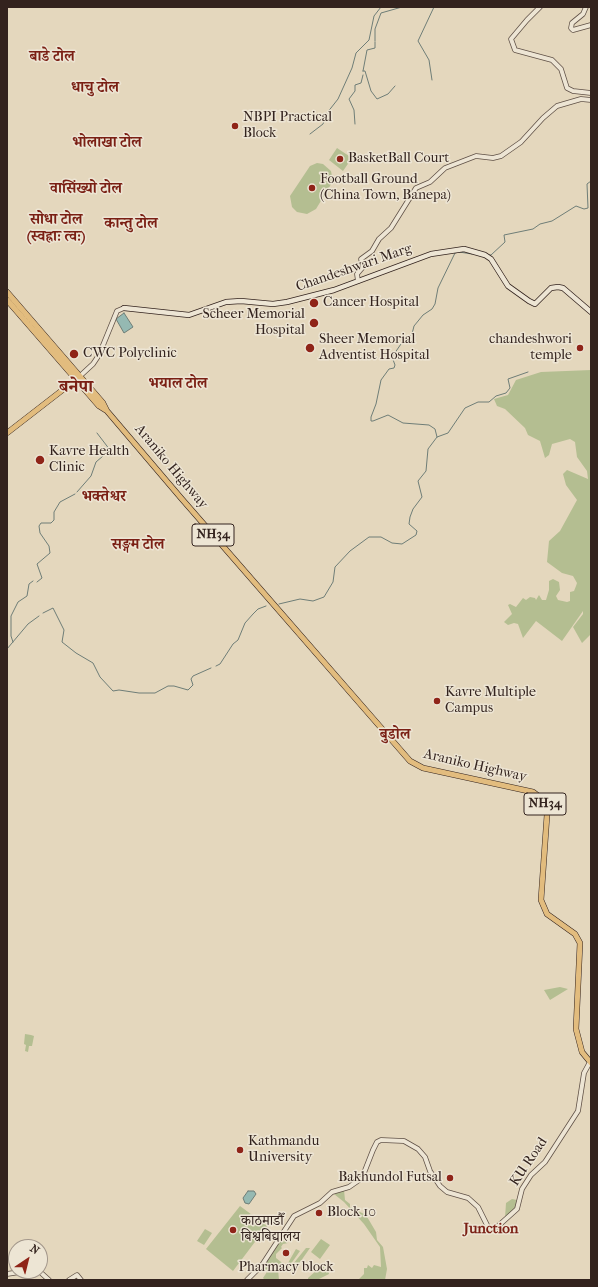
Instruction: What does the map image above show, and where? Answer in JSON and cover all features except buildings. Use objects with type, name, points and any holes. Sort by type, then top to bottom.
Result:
[{"type":"main road","name":"Chandeshwari Marg","points":[[124,308],[189,315],[226,302],[241,301],[273,304],[287,302],[334,290],[431,254],[464,249],[485,255],[491,259],[508,286],[529,302],[535,304],[551,288],[558,287],[563,288],[591,312]]},
{"type":"main road","name":"Araniko Highway","points":[[7,292],[78,377],[100,406],[107,411],[186,504],[410,760],[422,768],[533,792],[541,798],[547,807],[541,900],[547,914],[575,934],[580,943],[576,1029],[582,1052],[590,1062]]},
{"type":"main road","name":"Araniko Highway","points":[[7,300],[78,377]]},
{"type":"main road","points":[[7,433],[78,377]]},
{"type":"street","points":[[540,7],[511,39],[515,50],[552,60],[563,72],[564,82],[567,88],[573,91],[591,93]]},
{"type":"street","points":[[586,7],[583,14],[572,24],[571,28],[574,30],[591,25]]},
{"type":"street","points":[[358,281],[357,272],[363,268],[361,259],[372,251],[380,239],[391,228],[416,188],[430,182],[445,168],[476,156],[493,158],[501,156],[521,142],[543,118],[557,106],[581,99],[591,100]]},
{"type":"street","name":"Chandeshwari Marg","points":[[78,377],[93,364],[99,355],[117,311],[124,308]]},
{"type":"street","name":"KU Road","points":[[247,1280],[266,1260],[291,1219],[320,1203],[330,1194],[349,1187],[362,1178],[373,1150],[380,1140],[404,1141],[421,1152],[440,1186],[448,1192],[468,1198],[478,1207],[488,1227],[491,1229],[497,1227],[517,1209],[522,1188],[531,1174],[545,1162],[578,1112],[584,1073],[590,1062]]},
{"type":"street","points":[[69,1280],[76,1275],[81,1280]]},
{"type":"green space","name":"BasketBall Court","points":[[337,148],[352,158],[343,171],[329,160]]},
{"type":"green space","name":"Football Ground (China Town, Banepa)","points":[[317,163],[323,164],[331,171],[333,181],[316,209],[307,214],[297,212],[292,207],[290,196],[310,166]]},
{"type":"green space","points":[[591,370],[591,634],[582,643],[573,627],[583,614],[583,611],[562,641],[536,621],[523,638],[518,624],[514,623],[508,625],[504,622],[512,614],[508,605],[510,604],[516,607],[523,598],[526,600],[530,597],[535,598],[536,600],[539,595],[542,600],[546,600],[549,590],[549,581],[553,579],[559,582],[560,590],[556,596],[558,600],[567,602],[570,601],[570,592],[574,591],[577,583],[573,576],[562,573],[547,562],[549,541],[560,531],[577,500],[566,485],[563,474],[567,470],[588,479],[587,471],[577,457],[575,442],[570,439],[552,444],[549,455],[545,458],[540,441],[528,435],[525,428],[505,409],[497,406],[494,399],[508,395],[516,380],[541,372]]},
{"type":"green space","points":[[560,987],[568,989],[550,1000],[544,990]]},
{"type":"green space","points":[[25,1034],[34,1036],[32,1046],[29,1046],[28,1052],[25,1051]]},
{"type":"green space","points":[[344,1190],[345,1200],[350,1204],[350,1207],[366,1215],[376,1232],[377,1240],[383,1247],[387,1269],[385,1280],[359,1279],[364,1274],[364,1268],[367,1268],[368,1265],[372,1268],[374,1265],[381,1267],[380,1247],[364,1224],[344,1202],[334,1194]]},
{"type":"green space","points":[[512,1199],[517,1200],[516,1207],[505,1218],[506,1203]]},
{"type":"green space","points":[[240,1206],[267,1226],[233,1271],[206,1249]]},
{"type":"green space","points":[[205,1229],[212,1233],[204,1245],[197,1241]]},
{"type":"green space","points":[[321,1239],[330,1245],[320,1259],[311,1252]]},
{"type":"green space","points":[[281,1240],[288,1243],[283,1244],[281,1247],[282,1248],[276,1254],[276,1258],[285,1265],[288,1263],[296,1249],[300,1251],[288,1268],[278,1269],[279,1280],[265,1280],[263,1278],[267,1272],[263,1267]]},
{"type":"green space","points":[[306,1248],[310,1248],[296,1268],[297,1269],[289,1272],[293,1264]]},
{"type":"green space","points":[[319,1264],[328,1269],[329,1274],[317,1280],[308,1280],[308,1278],[317,1270]]},
{"type":"water","points":[[124,313],[133,327],[124,333],[116,319]]},
{"type":"water","points":[[248,1191],[254,1191],[256,1194],[249,1204],[245,1203],[243,1198]]},
{"type":"waterway","points":[[310,134],[323,124],[327,113],[338,99],[352,68],[356,53],[369,40],[374,16],[381,7]]},
{"type":"waterway","points":[[375,41],[375,29],[381,13],[402,7]]},
{"type":"waterway","points":[[432,80],[429,60],[418,41],[434,7]]},
{"type":"waterway","points":[[363,71],[367,50],[375,48],[375,42]]},
{"type":"waterway","points":[[363,71],[365,71],[371,91],[377,99],[388,94],[395,86]]},
{"type":"waterway","points":[[355,124],[354,110],[349,99],[355,91],[355,85],[361,83],[363,75]]},
{"type":"waterway","points":[[489,255],[491,255],[505,242],[504,235],[533,229],[540,224],[552,221],[576,206],[584,209],[588,208],[587,184],[591,181]]},
{"type":"waterway","points":[[437,437],[435,429],[429,425],[403,423],[388,415],[373,421],[371,421],[371,417],[376,404],[381,380],[389,369],[394,368],[395,365],[392,357],[401,344],[412,334],[414,326],[423,315],[432,309],[435,304],[438,288],[455,253],[459,252],[472,254]]},
{"type":"waterway","points":[[279,604],[300,599],[313,601],[324,597],[333,582],[335,567],[350,551],[369,537],[381,537],[392,543],[402,544],[416,535],[417,531],[409,524],[413,509],[422,497],[418,481],[426,471],[428,449],[437,437],[448,433],[465,408],[478,402],[489,402],[496,396],[506,393],[510,388],[508,379],[528,372]]},
{"type":"waterway","points":[[77,492],[91,476],[96,462],[110,450],[97,433]]},
{"type":"waterway","points":[[37,582],[42,578],[37,564],[50,553],[49,546],[40,533],[39,526],[41,523],[51,523],[54,520],[54,512],[60,502],[75,494]]},
{"type":"waterway","points":[[13,642],[11,636],[11,616],[18,602],[27,596],[29,584],[33,581]]},
{"type":"waterway","points":[[216,666],[220,664],[233,644],[238,640],[245,623],[258,609],[266,606]]},
{"type":"waterway","points":[[43,613],[53,608],[64,630],[62,642],[76,653],[93,663],[100,677],[113,691],[119,690],[139,693],[155,693],[168,686],[188,690],[193,685],[191,679],[193,676],[211,668]]},
{"type":"waterway","points":[[7,649],[28,624],[39,616]]},
{"type":"place","name":"NBPI Practical Block","points":[[235,126]]},
{"type":"place","name":"BasketBall Court","points":[[340,159]]},
{"type":"place","name":"Football Ground (China Town, Banepa)","points":[[312,188]]},
{"type":"place","name":"Cancer Hospital","points":[[314,303]]},
{"type":"place","name":"Scheer Memorial Hospital","points":[[314,323]]},
{"type":"place","name":"Sheer Memorial Adventist Hospital","points":[[310,348]]},
{"type":"place","name":"chandeshwori temple","points":[[580,348]]},
{"type":"place","name":"CWC Polyclinic","points":[[74,354]]},
{"type":"place","name":"Kavre Health Clinic","points":[[40,460]]},
{"type":"place","name":"Kavre Multiple Campus","points":[[437,701]]},
{"type":"place","name":"Kathmandu University","points":[[240,1150]]},
{"type":"place","name":"Bakhundol Futsal","points":[[450,1178]]},
{"type":"place","name":"Block 10","points":[[319,1213]]},
{"type":"place","name":"काठमाडौँ बिश्वबिद्यालय","points":[[233,1230]]},
{"type":"place","name":"Pharmacy block","points":[[286,1253]]},
{"type":"district","name":"बाडे टोल","points":[[52,57]]},
{"type":"district","name":"धाचु टोल","points":[[95,88]]},
{"type":"district","name":"भोलाखा टोल","points":[[107,143]]},
{"type":"district","name":"वासिंख्यो टोल","points":[[86,189]]},
{"type":"district","name":"कान्तु टोल","points":[[131,224]]},
{"type":"district","name":"सोधा टोल (स्वह्राः त्वः)","points":[[56,228]]},
{"type":"district","name":"भयाल टोल","points":[[178,384]]},
{"type":"district","name":"बनेपा","points":[[76,388]]},
{"type":"district","name":"भक्तेश्वर","points":[[104,497]]},
{"type":"district","name":"सङ्गम टोल","points":[[138,545]]},
{"type":"district","name":"बुडोल","points":[[395,735]]},
{"type":"district","name":"Junction","points":[[491,1229]]}]
